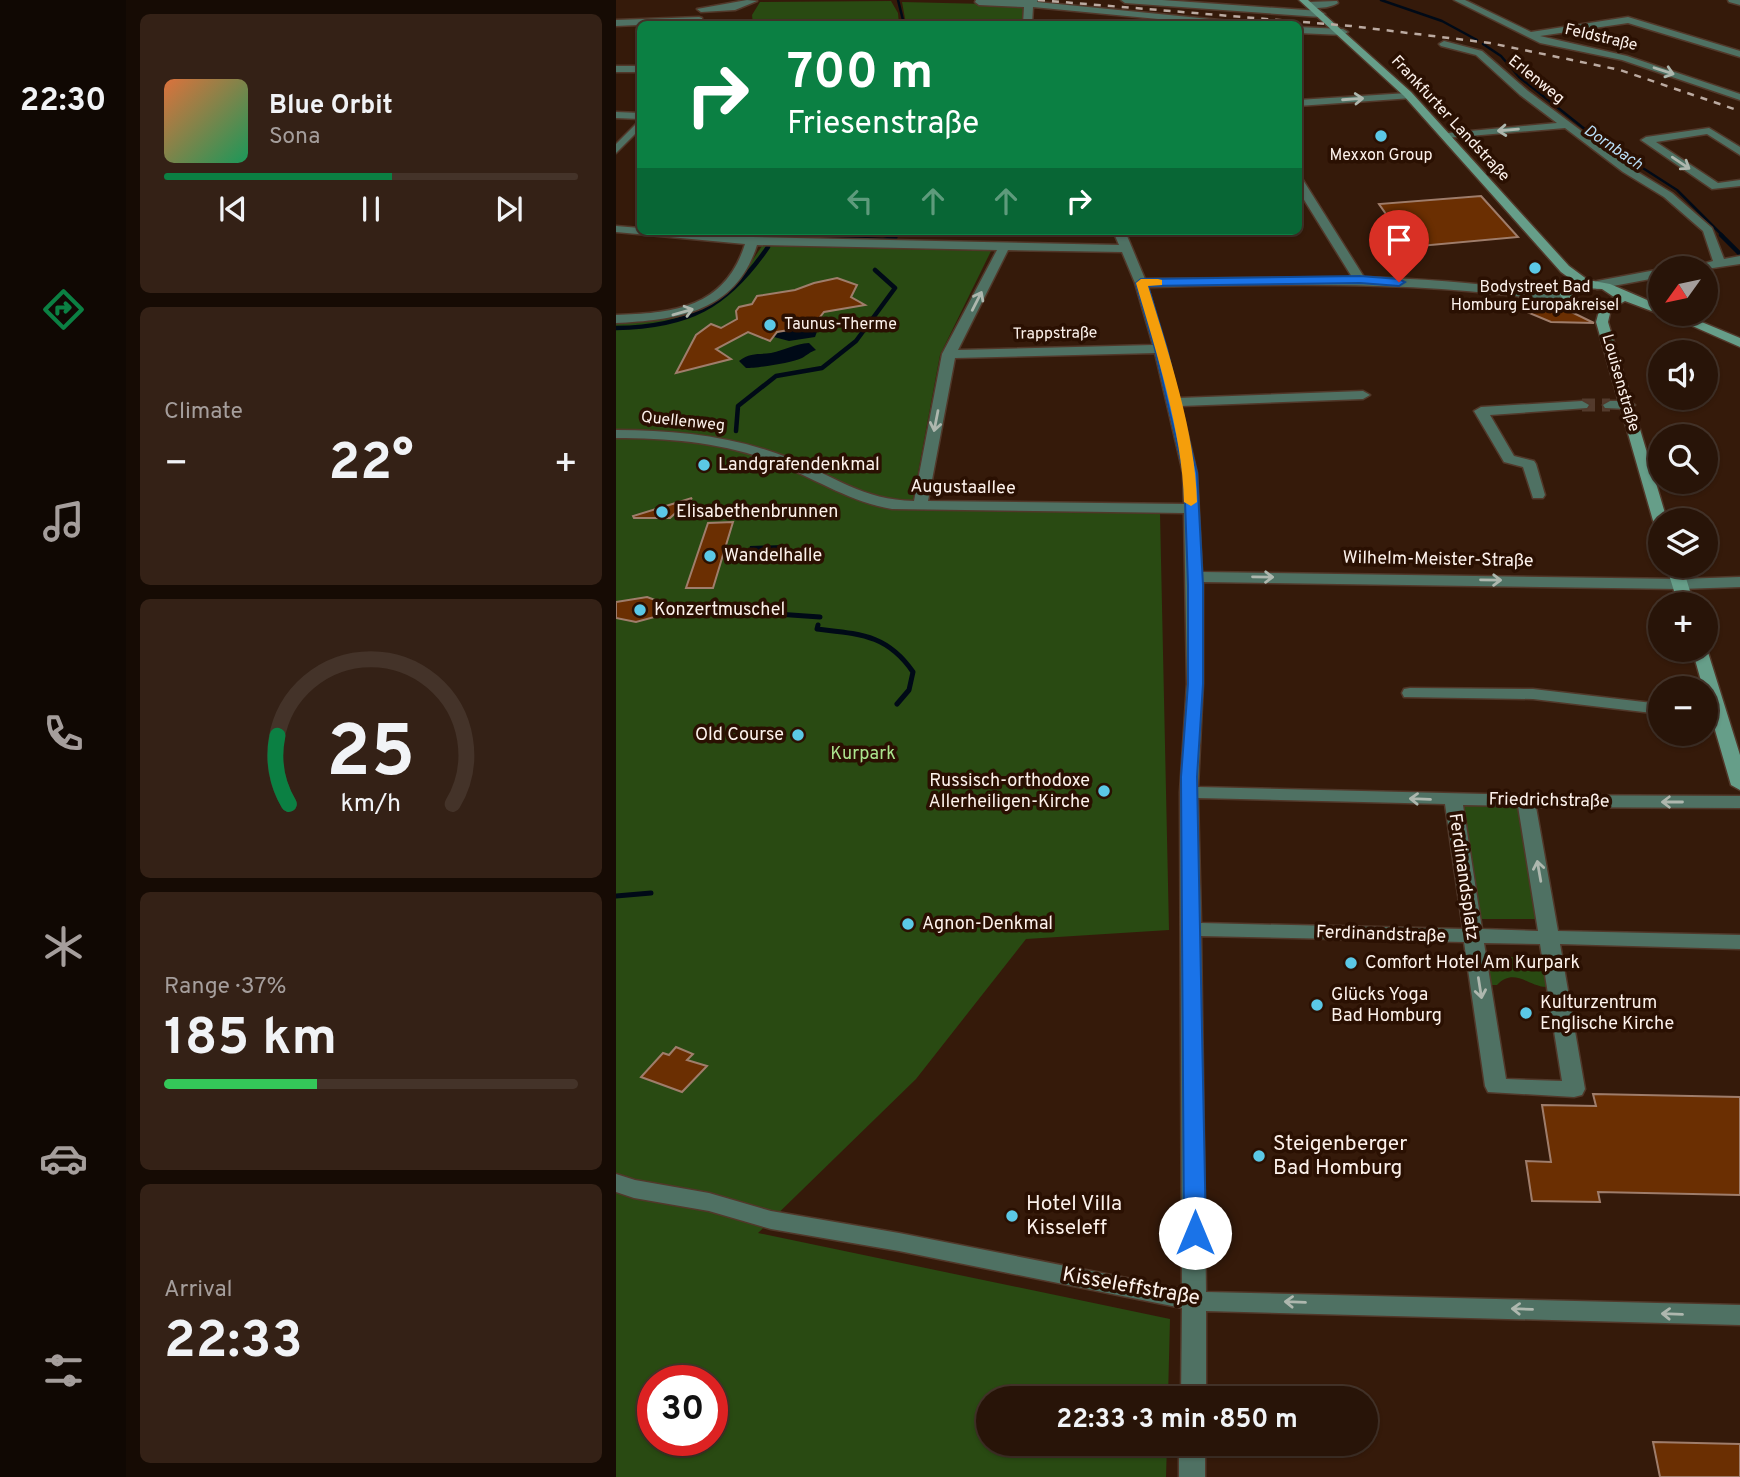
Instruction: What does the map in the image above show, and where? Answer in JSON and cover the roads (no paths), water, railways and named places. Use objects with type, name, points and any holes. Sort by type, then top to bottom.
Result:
[{"type":"street","points":[[1125,0],[1320,14]]},
{"type":"street","name":"Feldstraße","points":[[1458,0],[1527,35],[1624,58],[1740,97]]},
{"type":"street","points":[[1732,0],[1740,2]]},
{"type":"street","points":[[701,5],[735,7],[752,2]]},
{"type":"street","points":[[979,2],[1070,6],[1176,21]]},
{"type":"street","points":[[1306,2],[1334,3]]},
{"type":"street","name":"Frankfurter Landstraße","points":[[1306,2],[1343,32],[1449,136],[1565,269],[1591,285]]},
{"type":"street","points":[[1026,21],[1032,3]]},
{"type":"street","points":[[1527,35],[1628,20],[1740,54]]},
{"type":"street","points":[[616,23],[637,23]]},
{"type":"street","points":[[1302,30],[1343,32]]},
{"type":"street","name":"Erlenweg","points":[[1444,44],[1479,53],[1524,93],[1627,170],[1668,195],[1708,230],[1717,261],[1731,262]]},
{"type":"street","points":[[616,69],[637,69]]},
{"type":"street","points":[[1302,103],[1408,96]]},
{"type":"street","points":[[616,115],[637,116]]},
{"type":"street","points":[[1658,123],[1677,136]]},
{"type":"street","points":[[1449,136],[1568,125]]},
{"type":"street","points":[[616,150],[637,126]]},
{"type":"street","points":[[1740,152],[1709,131],[1646,140],[1716,187],[1740,183]]},
{"type":"street","points":[[1302,186],[1360,279]]},
{"type":"street","points":[[616,229],[637,231]]},
{"type":"street","points":[[684,235],[775,242],[1128,249]]},
{"type":"street","points":[[775,242],[776,237],[780,235]]},
{"type":"street","points":[[1121,235],[1141,283],[1161,349],[1190,473],[1195,577],[1195,684],[1189,792],[1195,1216],[1193,1386]]},
{"type":"street","points":[[616,319],[659,317],[702,306],[744,267],[752,241]]},
{"type":"street","points":[[920,507],[949,354],[1004,247]]},
{"type":"street","name":"Frankfurter Landstraße","points":[[1565,269],[1572,296]]},
{"type":"street","points":[[1572,296],[1591,285],[1648,275]]},
{"type":"street","points":[[1615,298],[1618,284],[1635,277]]},
{"type":"street","points":[[1141,283],[1360,279],[1615,298],[1648,306]]},
{"type":"street","points":[[1591,285],[1615,298]]},
{"type":"street","name":"Louisenstraße","points":[[1572,296],[1602,322],[1657,508]]},
{"type":"street","name":"Louisenstraße","points":[[1602,322],[1615,298]]},
{"type":"street","points":[[1700,326],[1740,343]]},
{"type":"street","name":"Trappstraße","points":[[949,354],[1161,349]]},
{"type":"street","points":[[1174,402],[1363,395]]},
{"type":"street","points":[[1538,495],[1529,464],[1509,459],[1481,411],[1582,405]]},
{"type":"street","points":[[1610,405],[1628,405]]},
{"type":"street","name":"Quellenweg","points":[[616,434],[709,439],[747,447]]},
{"type":"street","name":"Augustaallee","points":[[747,447],[872,502],[920,507],[1191,509]]},
{"type":"street","name":"Wilhelm-Meister-Straße","points":[[1195,577],[1680,584],[1740,582]]},
{"type":"street","points":[[1678,578],[1682,592]]},
{"type":"street","points":[[1410,693],[1533,694],[1648,707]]},
{"type":"street","points":[[1718,725],[1740,785]]},
{"type":"street","name":"Friedrichstraße","points":[[1189,792],[1452,800],[1740,802]]},
{"type":"street","name":"Ferdinandsplatz","points":[[1452,800],[1471,938],[1496,1086],[1574,1088],[1526,801]]},
{"type":"street","name":"Ferdinandstraße","points":[[1190,929],[1471,938],[1740,942]]},
{"type":"street","name":"Kisseleffstraße","points":[[616,1183],[634,1189],[709,1202],[771,1220],[899,1242],[1193,1301],[1740,1315]]},
{"type":"street","points":[[1192,1456],[1192,1477]]},
{"type":"waterway","points":[[898,0],[903,21]]},
{"type":"waterway","name":"Dornbach","points":[[1381,0],[1442,21],[1477,40]]},
{"type":"waterway","name":"Dornbach","points":[[1483,44],[1501,56],[1519,77],[1596,138],[1677,190],[1723,236]]},
{"type":"waterway","points":[[804,236],[798,236],[883,240],[895,238],[896,235]]},
{"type":"waterway","name":"Dornbach","points":[[1721,235],[1740,254]]},
{"type":"waterway","points":[[616,328],[664,323],[704,310],[737,285],[768,247]]},
{"type":"waterway","points":[[736,431],[738,406],[776,376],[822,368],[856,341],[895,288],[875,270]]},
{"type":"waterway","points":[[762,613],[820,617]]},
{"type":"waterway","points":[[818,625],[817,629],[871,638],[903,659],[913,672],[909,690],[897,704]]},
{"type":"waterway","points":[[616,896],[651,893]]},
{"type":"tunnel","points":[[1582,405],[1610,405]]},
{"type":"railway","points":[[1038,0],[1291,21]]},
{"type":"railway","points":[[1302,22],[1490,43],[1620,70],[1740,111]]},
{"type":"place","name":"Mexxon Group","points":[[1381,136]]},
{"type":"place","name":"Bodystreet Bad Homburg Europakreisel","points":[[1535,268]]},
{"type":"place","name":"Taunus-Therme","points":[[770,325]]},
{"type":"place","name":"Landgrafendenkmal","points":[[704,465]]},
{"type":"place","name":"Elisabethenbrunnen","points":[[662,512]]},
{"type":"place","name":"Wandelhalle","points":[[710,556]]},
{"type":"place","name":"Konzertmuschel","points":[[640,610]]},
{"type":"place","name":"Old Course","points":[[798,735]]},
{"type":"place","name":"Russisch-orthodoxe Allerheiligen-Kirche","points":[[1104,791]]},
{"type":"place","name":"Agnon-Denkmal","points":[[908,924]]},
{"type":"place","name":"Comfort Hotel Am Kurpark","points":[[1351,963]]},
{"type":"place","name":"Glücks Yoga Bad Homburg","points":[[1317,1005]]},
{"type":"place","name":"Kulturzentrum Englische Kirche","points":[[1526,1013]]},
{"type":"place","name":"Steigenberger Bad Homburg","points":[[1259,1156]]},
{"type":"place","name":"Hotel Villa Kisseleff","points":[[1012,1216]]},
{"type":"park label","name":"Kurpark","points":[[863,754]]}]
